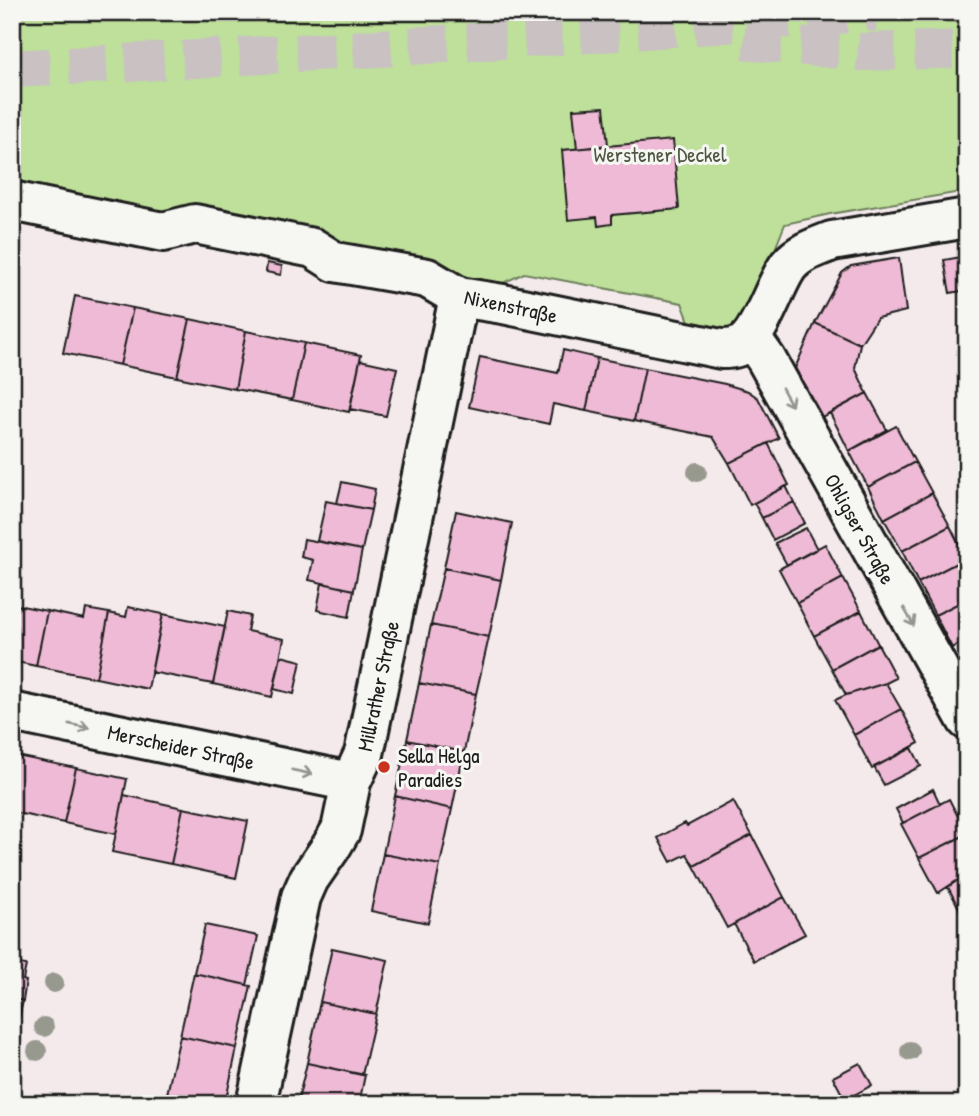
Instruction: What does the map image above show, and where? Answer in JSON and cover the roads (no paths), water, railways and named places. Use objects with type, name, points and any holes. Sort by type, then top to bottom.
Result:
[{"type":"street","name":"Nixenstraße","points":[[12,201],[163,232],[195,224],[313,248],[335,262],[427,278],[459,297],[721,349],[737,348],[750,340]]},
{"type":"street","points":[[750,340],[789,265],[812,248],[832,241],[967,218]]},
{"type":"street","name":"Millrather Straße","points":[[256,1104],[301,897],[309,879],[341,830],[351,782],[364,754],[459,297]]},
{"type":"street","name":"Ohligser Straße","points":[[750,340],[766,359],[967,720]]},
{"type":"street","name":"Merscheider Straße","points":[[12,712],[351,782]]},
{"type":"tunnel","points":[[12,69],[444,44],[875,12]]},
{"type":"tunnel","points":[[744,41],[862,52],[967,49]]},
{"type":"place","name":"Sella Helga Paradies","points":[[384,767]]},
{"type":"park label","name":"Werstener Deckel","points":[[660,154]]}]
